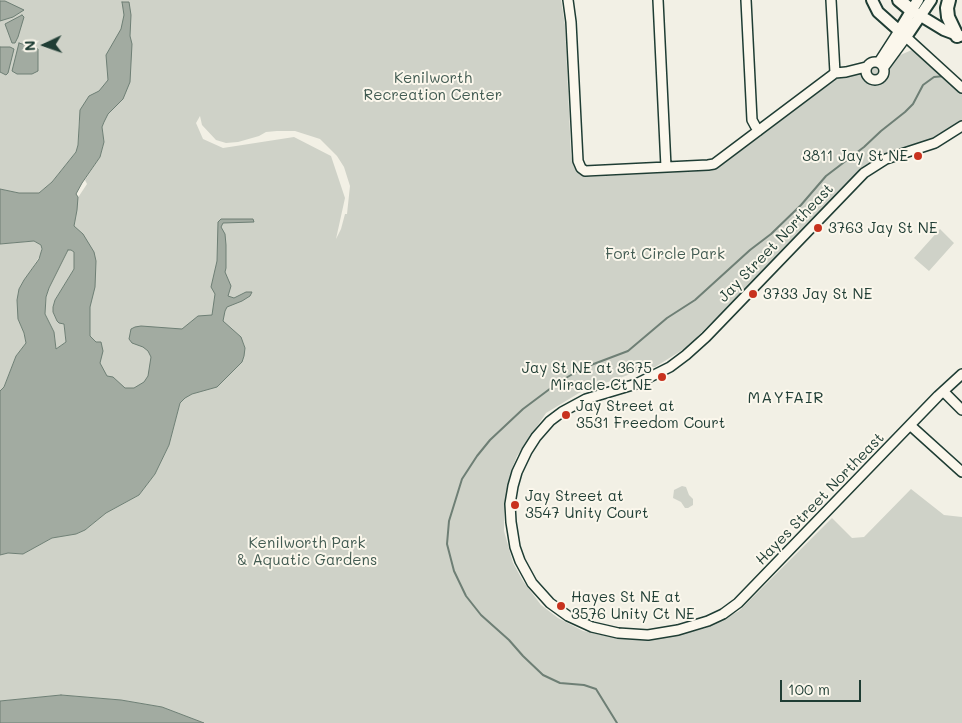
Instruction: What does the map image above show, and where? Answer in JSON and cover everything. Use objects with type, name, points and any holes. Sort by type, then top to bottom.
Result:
[{"type":"highway","points":[[899,0],[916,9]]},
{"type":"highway","points":[[949,0],[947,8],[948,17],[960,36]]},
{"type":"main road","points":[[872,0],[875,8],[903,34],[916,9],[931,0]]},
{"type":"main road","points":[[916,9],[960,36]]},
{"type":"street","points":[[568,0],[571,22],[578,161],[579,166],[583,170],[714,164],[835,72],[867,71]]},
{"type":"street","points":[[658,0],[666,167]]},
{"type":"street","points":[[746,0],[752,120],[758,131]]},
{"type":"street","points":[[831,0],[835,72]]},
{"type":"street","points":[[882,64],[870,62],[867,71],[872,80],[881,78],[884,73],[882,64],[903,34],[958,84]]},
{"type":"street","name":"Jay Street Northeast","points":[[688,627],[662,633],[626,634],[598,629],[575,620],[550,603],[532,583],[518,556],[512,534],[510,504],[516,477],[527,451],[539,433],[558,415],[575,404],[593,396],[646,380],[670,367],[695,347],[869,169],[892,157],[929,146],[962,126]]},
{"type":"street","name":"Hayes Street Northeast","points":[[688,627],[718,616],[738,603],[962,374]]},
{"type":"street","points":[[944,392],[962,410]]},
{"type":"street","points":[[911,426],[961,469]]},
{"type":"green space","name":"Kenilworth Park & Aquatic Gardens","points":[[0,0],[561,0],[565,25],[571,155],[574,167],[578,172],[590,177],[715,170],[839,77],[855,70],[880,64],[914,49],[962,93],[962,121],[932,141],[877,158],[687,347],[655,367],[649,367],[600,384],[579,393],[546,413],[517,456],[510,474],[504,514],[504,531],[513,563],[523,581],[541,605],[558,618],[583,631],[620,639],[666,638],[706,628],[739,611],[832,518],[852,538],[864,537],[911,489],[944,515],[962,517],[962,723],[204,723],[162,707],[121,700],[61,695],[0,701],[0,555],[8,553],[23,554],[52,538],[76,534],[85,530],[106,513],[139,495],[155,474],[169,445],[180,403],[184,398],[192,394],[217,386],[242,362],[245,348],[243,342],[140,394],[112,402],[90,352],[74,226],[75,202],[87,184],[85,180],[100,157],[104,142],[102,127],[104,122],[79,120],[76,152],[52,182],[39,193],[19,193],[0,189]],"holes":[[[200,116],[202,125],[216,140],[226,143],[238,142],[266,132],[277,131],[295,131],[320,139],[337,156],[344,167],[350,186],[347,214],[345,214],[336,239],[345,198],[331,156],[294,137],[223,148],[203,139],[196,123]]]},
{"type":"green space","points":[[940,229],[954,243],[929,271],[914,258]]},
{"type":"green space","points":[[34,241],[41,245],[41,254],[19,289],[18,319],[26,343],[16,356],[4,387],[0,391],[0,244]]},
{"type":"green space","points":[[68,250],[74,252],[74,269],[55,300],[53,307],[57,321],[64,324],[66,342],[56,349],[54,332],[45,314],[46,297]]},
{"type":"green space","points":[[682,486],[686,487],[693,499],[693,505],[688,508],[685,508],[681,502],[673,498],[674,490]]},
{"type":"shaded area","points":[[0,1],[5,1],[24,10],[13,17],[0,21]]},
{"type":"shaded area","points":[[122,2],[129,2],[132,44],[130,82],[123,99],[108,114],[104,122],[102,127],[104,142],[100,157],[76,194],[78,197],[74,226],[83,234],[94,252],[96,261],[95,287],[90,307],[90,336],[96,342],[101,342],[103,351],[100,363],[107,376],[113,377],[125,388],[134,388],[144,382],[148,376],[151,357],[148,351],[132,343],[129,339],[131,329],[141,326],[182,329],[198,316],[212,315],[215,294],[211,287],[217,261],[218,222],[221,219],[253,219],[254,222],[223,223],[221,227],[225,234],[226,245],[225,272],[231,286],[228,296],[234,298],[246,292],[252,292],[250,296],[242,301],[227,307],[223,321],[241,337],[245,348],[244,356],[242,362],[217,387],[192,394],[180,403],[169,445],[155,474],[139,495],[106,513],[85,530],[76,534],[52,538],[23,554],[8,553],[0,555],[0,391],[4,387],[16,356],[26,343],[18,319],[17,300],[19,289],[39,259],[42,249],[41,245],[34,241],[0,244],[0,189],[19,193],[39,193],[52,182],[76,152],[80,110],[89,96],[99,91],[108,80],[106,55],[121,29],[124,15]],"holes":[[[68,250],[74,252],[74,269],[55,300],[53,307],[57,321],[64,324],[66,342],[56,349],[54,332],[45,314],[46,297]]]},
{"type":"shaded area","points":[[22,15],[24,17],[18,37],[15,43],[12,43],[5,24]]},
{"type":"shaded area","points":[[19,43],[38,49],[38,71],[32,74],[17,74],[12,71]]},
{"type":"shaded area","points":[[0,47],[14,49],[6,75],[0,72]]},
{"type":"shaded area","points":[[61,695],[121,700],[162,707],[204,723],[0,723],[0,701]]},
{"type":"waterway","points":[[617,723],[596,689],[584,685],[560,683],[543,675],[509,640],[481,615],[466,596],[454,571],[447,544],[449,521],[462,479],[490,440],[523,409],[559,382],[583,368],[628,351],[667,318],[695,300],[750,250],[771,234],[801,205],[826,176],[905,112],[913,104],[923,85],[934,77],[945,76]]},
{"type":"place","name":"3811 Jay St NE","points":[[918,156]]},
{"type":"place","name":"3763 Jay St NE","points":[[818,228]]},
{"type":"place","name":"3733 Jay St NE","points":[[753,294]]},
{"type":"place","name":"Jay St NE at 3675 Miracle Ct NE","points":[[662,377]]},
{"type":"place","name":"Jay Street at 3531 Freedom Court","points":[[566,415]]},
{"type":"place","name":"Jay Street at 3547 Unity Court","points":[[515,505]]},
{"type":"place","name":"Hayes St NE at 3576 Unity Ct NE","points":[[561,606]]},
{"type":"district","name":"MAYFAIR","points":[[786,398]]},
{"type":"park label","name":"Kenilworth Recreation Center","points":[[433,86]]},
{"type":"park label","name":"Fort Circle Park","points":[[665,254]]}]
